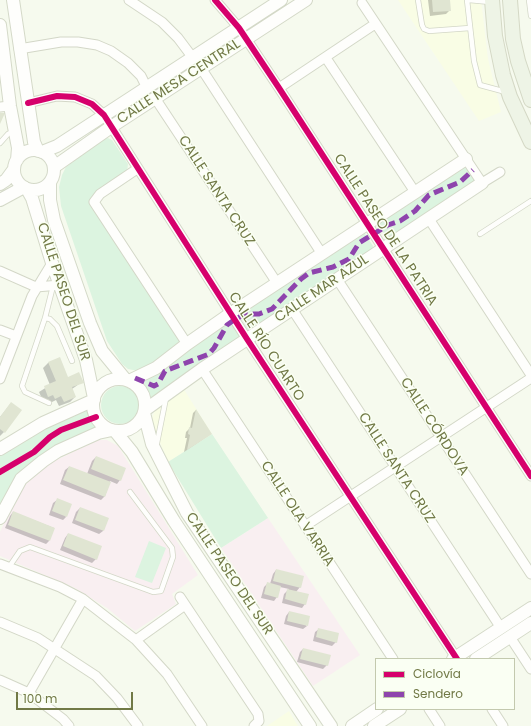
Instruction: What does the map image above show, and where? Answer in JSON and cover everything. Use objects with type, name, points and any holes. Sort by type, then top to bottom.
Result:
[{"type":"main road","points":[[0,200],[25,188],[42,189],[50,183],[54,167],[48,155],[40,151],[34,142],[19,49],[13,0]]},
{"type":"main road","name":"CALLE MESA CENTRAL","points":[[40,151],[57,146],[281,0]]},
{"type":"main road","name":"CALLE MESA CENTRAL","points":[[54,167],[111,127],[306,0]]},
{"type":"main road","points":[[510,0],[513,39],[528,83],[531,100]]},
{"type":"main road","points":[[492,1],[498,55],[509,92],[531,142]]},
{"type":"main road","points":[[0,25],[5,106],[15,131],[18,148],[16,165],[18,182],[25,188]]},
{"type":"main road","points":[[0,184],[6,180],[24,153],[40,151]]},
{"type":"main road","name":"CALLE MAR AZUL","points":[[127,380],[156,368],[230,314],[466,159]]},
{"type":"main road","name":"CALLE PASEO DEL SUR","points":[[50,183],[50,200],[54,220],[90,324],[102,351],[127,380]]},
{"type":"main road","name":"CALLE MAR AZUL","points":[[145,412],[167,393],[202,369],[482,183]]},
{"type":"main road","name":"CALLE PASEO DEL SUR","points":[[25,188],[32,198],[52,263],[56,286],[86,360],[94,399]]},
{"type":"main road","points":[[0,518],[21,479],[43,461],[58,451],[91,436],[113,430],[129,429],[136,426],[145,412],[143,394],[138,387],[127,380],[108,381],[98,389],[94,399],[96,417],[100,422],[113,430]]},
{"type":"main road","points":[[0,449],[43,423],[94,399]]},
{"type":"main road","name":"CALLE PASEO DEL SUR","points":[[145,412],[156,451],[187,513],[331,726]]},
{"type":"main road","name":"CALLE PASEO DEL SUR","points":[[113,430],[132,452],[174,521],[310,726]]},
{"type":"main road","points":[[455,658],[531,608]]},
{"type":"main road","points":[[478,658],[531,623]]},
{"type":"main road","points":[[352,726],[376,710]]},
{"type":"main road","points":[[374,726],[398,710]]},
{"type":"street","points":[[129,0],[162,22],[178,38],[193,58]]},
{"type":"street","name":"CALLE PASEO DE LA PATRIA","points":[[215,0],[239,28],[279,88],[531,476]]},
{"type":"street","points":[[362,3],[482,183]]},
{"type":"street","points":[[279,88],[375,24]]},
{"type":"street","points":[[19,49],[61,42],[78,42],[97,45],[111,51],[128,63],[140,76],[146,88]]},
{"type":"street","points":[[326,58],[415,192]]},
{"type":"street","points":[[201,68],[322,254]]},
{"type":"street","name":"CALLE RÍO CUARTO","points":[[28,103],[57,96],[75,97],[92,104],[104,115],[230,314],[455,658]]},
{"type":"street","name":"CALLE SANTA CRUZ","points":[[155,98],[277,283]]},
{"type":"street","points":[[137,169],[100,194],[94,202],[187,344]]},
{"type":"street","name":"CALLE MAR AZUL","points":[[482,183],[500,172]]},
{"type":"street","points":[[305,526],[441,438],[531,376],[429,218]]},
{"type":"street","points":[[0,378],[36,287],[52,263]]},
{"type":"street","points":[[0,271],[36,287],[56,286]]},
{"type":"street","name":"CALLE CÓRDOVA","points":[[337,279],[531,574]]},
{"type":"street","name":"CALLE SANTA CRUZ","points":[[292,309],[501,628]]},
{"type":"street","points":[[0,330],[16,336]]},
{"type":"street","name":"CALLE OLA VARRIA","points":[[202,369],[392,658]]},
{"type":"street","points":[[0,564],[60,587],[83,599],[136,640],[167,674],[202,726]]},
{"type":"street","points":[[180,597],[258,714],[259,721],[254,726]]},
{"type":"street","points":[[29,693],[83,599]]},
{"type":"street","points":[[136,640],[185,605]]},
{"type":"street","points":[[0,622],[54,648],[96,676],[117,698],[138,726]]},
{"type":"street","points":[[510,637],[531,669]]},
{"type":"street","points":[[0,680],[29,693],[63,719],[69,726]]},
{"type":"street","points":[[430,710],[440,726]]},
{"type":"street","points":[[493,710],[503,726]]},
{"type":"lane","points":[[418,0],[424,29],[429,31],[470,28]]},
{"type":"lane","points":[[492,1],[468,0],[474,61],[480,85],[509,92]]},
{"type":"lane","points":[[529,0],[531,16]]},
{"type":"lane","points":[[0,142],[8,134],[15,131]]},
{"type":"lane","points":[[480,234],[531,201]]},
{"type":"lane","points":[[49,403],[25,392],[22,386],[56,286]]},
{"type":"lane","points":[[45,318],[50,319],[57,326],[72,361]]},
{"type":"lane","points":[[156,451],[167,393]]},
{"type":"lane","points":[[9,567],[20,551],[30,547],[153,592],[162,591],[173,557],[172,548],[130,492]]},
{"type":"shaded area","points":[[398,0],[481,0],[488,59],[501,112],[479,121]]},
{"type":"shaded area","points":[[108,138],[112,140],[128,164],[127,172],[96,192],[92,199],[92,208],[180,341],[174,350],[162,361],[138,371],[128,369],[122,364],[107,341],[61,206],[59,187],[66,167],[103,139]]},
{"type":"shaded area","points":[[462,167],[468,169],[474,180],[474,185],[388,240],[378,224]]},
{"type":"shaded area","points":[[359,234],[365,234],[373,246],[372,249],[250,331],[247,329],[239,315]]},
{"type":"shaded area","points":[[229,321],[242,338],[148,403],[148,394],[139,380]]},
{"type":"shaded area","points":[[120,386],[130,389],[136,395],[139,405],[136,415],[130,421],[120,424],[110,421],[104,415],[101,405],[104,395],[110,389]]},
{"type":"shaded area","points":[[183,388],[212,434],[168,462],[153,425],[152,418],[155,410]]},
{"type":"shaded area","points":[[87,406],[92,421],[100,429],[39,459],[0,511],[0,455],[38,430],[75,416]]},
{"type":"shaded area","points":[[212,434],[268,518],[221,548],[168,462]]},
{"type":"shaded area","points":[[98,440],[107,440],[118,446],[198,575],[172,594],[176,604],[135,631],[107,608],[75,588],[0,556],[0,532],[19,491],[42,467]]},
{"type":"shaded area","points":[[268,518],[360,655],[313,686],[221,548]]},
{"type":"shaded area","points":[[149,541],[166,548],[152,583],[135,577]]},
{"type":"shaded area","points":[[289,711],[298,726],[267,726]]},
{"type":"building","points":[[432,0],[450,0],[451,11],[433,12]]},
{"type":"building","points":[[0,113],[5,113],[0,124]]},
{"type":"building","points":[[60,357],[68,377],[79,372],[84,383],[72,387],[76,397],[64,402],[61,396],[55,399],[53,395],[48,397],[44,386],[56,381],[48,362]]},
{"type":"building","points":[[11,402],[22,410],[5,433],[0,429],[0,417]]},
{"type":"building","points":[[196,409],[212,434],[187,450],[190,435],[188,434],[189,427],[192,428]]},
{"type":"building","points":[[96,456],[126,468],[121,481],[91,469]]},
{"type":"building","points":[[69,466],[111,482],[105,497],[63,480]]},
{"type":"building","points":[[57,498],[72,504],[67,517],[52,511]]},
{"type":"building","points":[[80,507],[109,518],[104,531],[75,520]]},
{"type":"building","points":[[13,511],[55,528],[50,541],[8,525]]},
{"type":"building","points":[[68,533],[102,546],[97,560],[63,546]]},
{"type":"building","points":[[276,569],[304,576],[301,588],[273,581]]},
{"type":"building","points":[[267,582],[281,586],[278,598],[264,594]]},
{"type":"building","points":[[287,589],[309,594],[306,605],[285,599]]},
{"type":"building","points":[[289,611],[310,616],[308,626],[287,621]]},
{"type":"building","points":[[318,628],[339,633],[337,643],[316,637]]},
{"type":"building","points":[[303,648],[331,655],[328,666],[300,659]]},
{"type":"marked path","points":[[135,378],[154,386],[158,384],[165,371],[209,354],[227,325],[234,320],[245,314],[259,314],[272,309],[301,279],[309,273],[333,267],[349,259],[359,243],[388,225],[400,221],[415,211],[429,195],[460,182],[473,170]]},
{"type":"cycle path","points":[[215,0],[239,28],[279,88],[531,476]]},
{"type":"cycle path","points":[[28,103],[57,96],[75,97],[92,104],[104,115],[247,339],[456,658]]},
{"type":"cycle path","points":[[0,472],[34,452],[50,437],[61,430],[96,417]]}]
